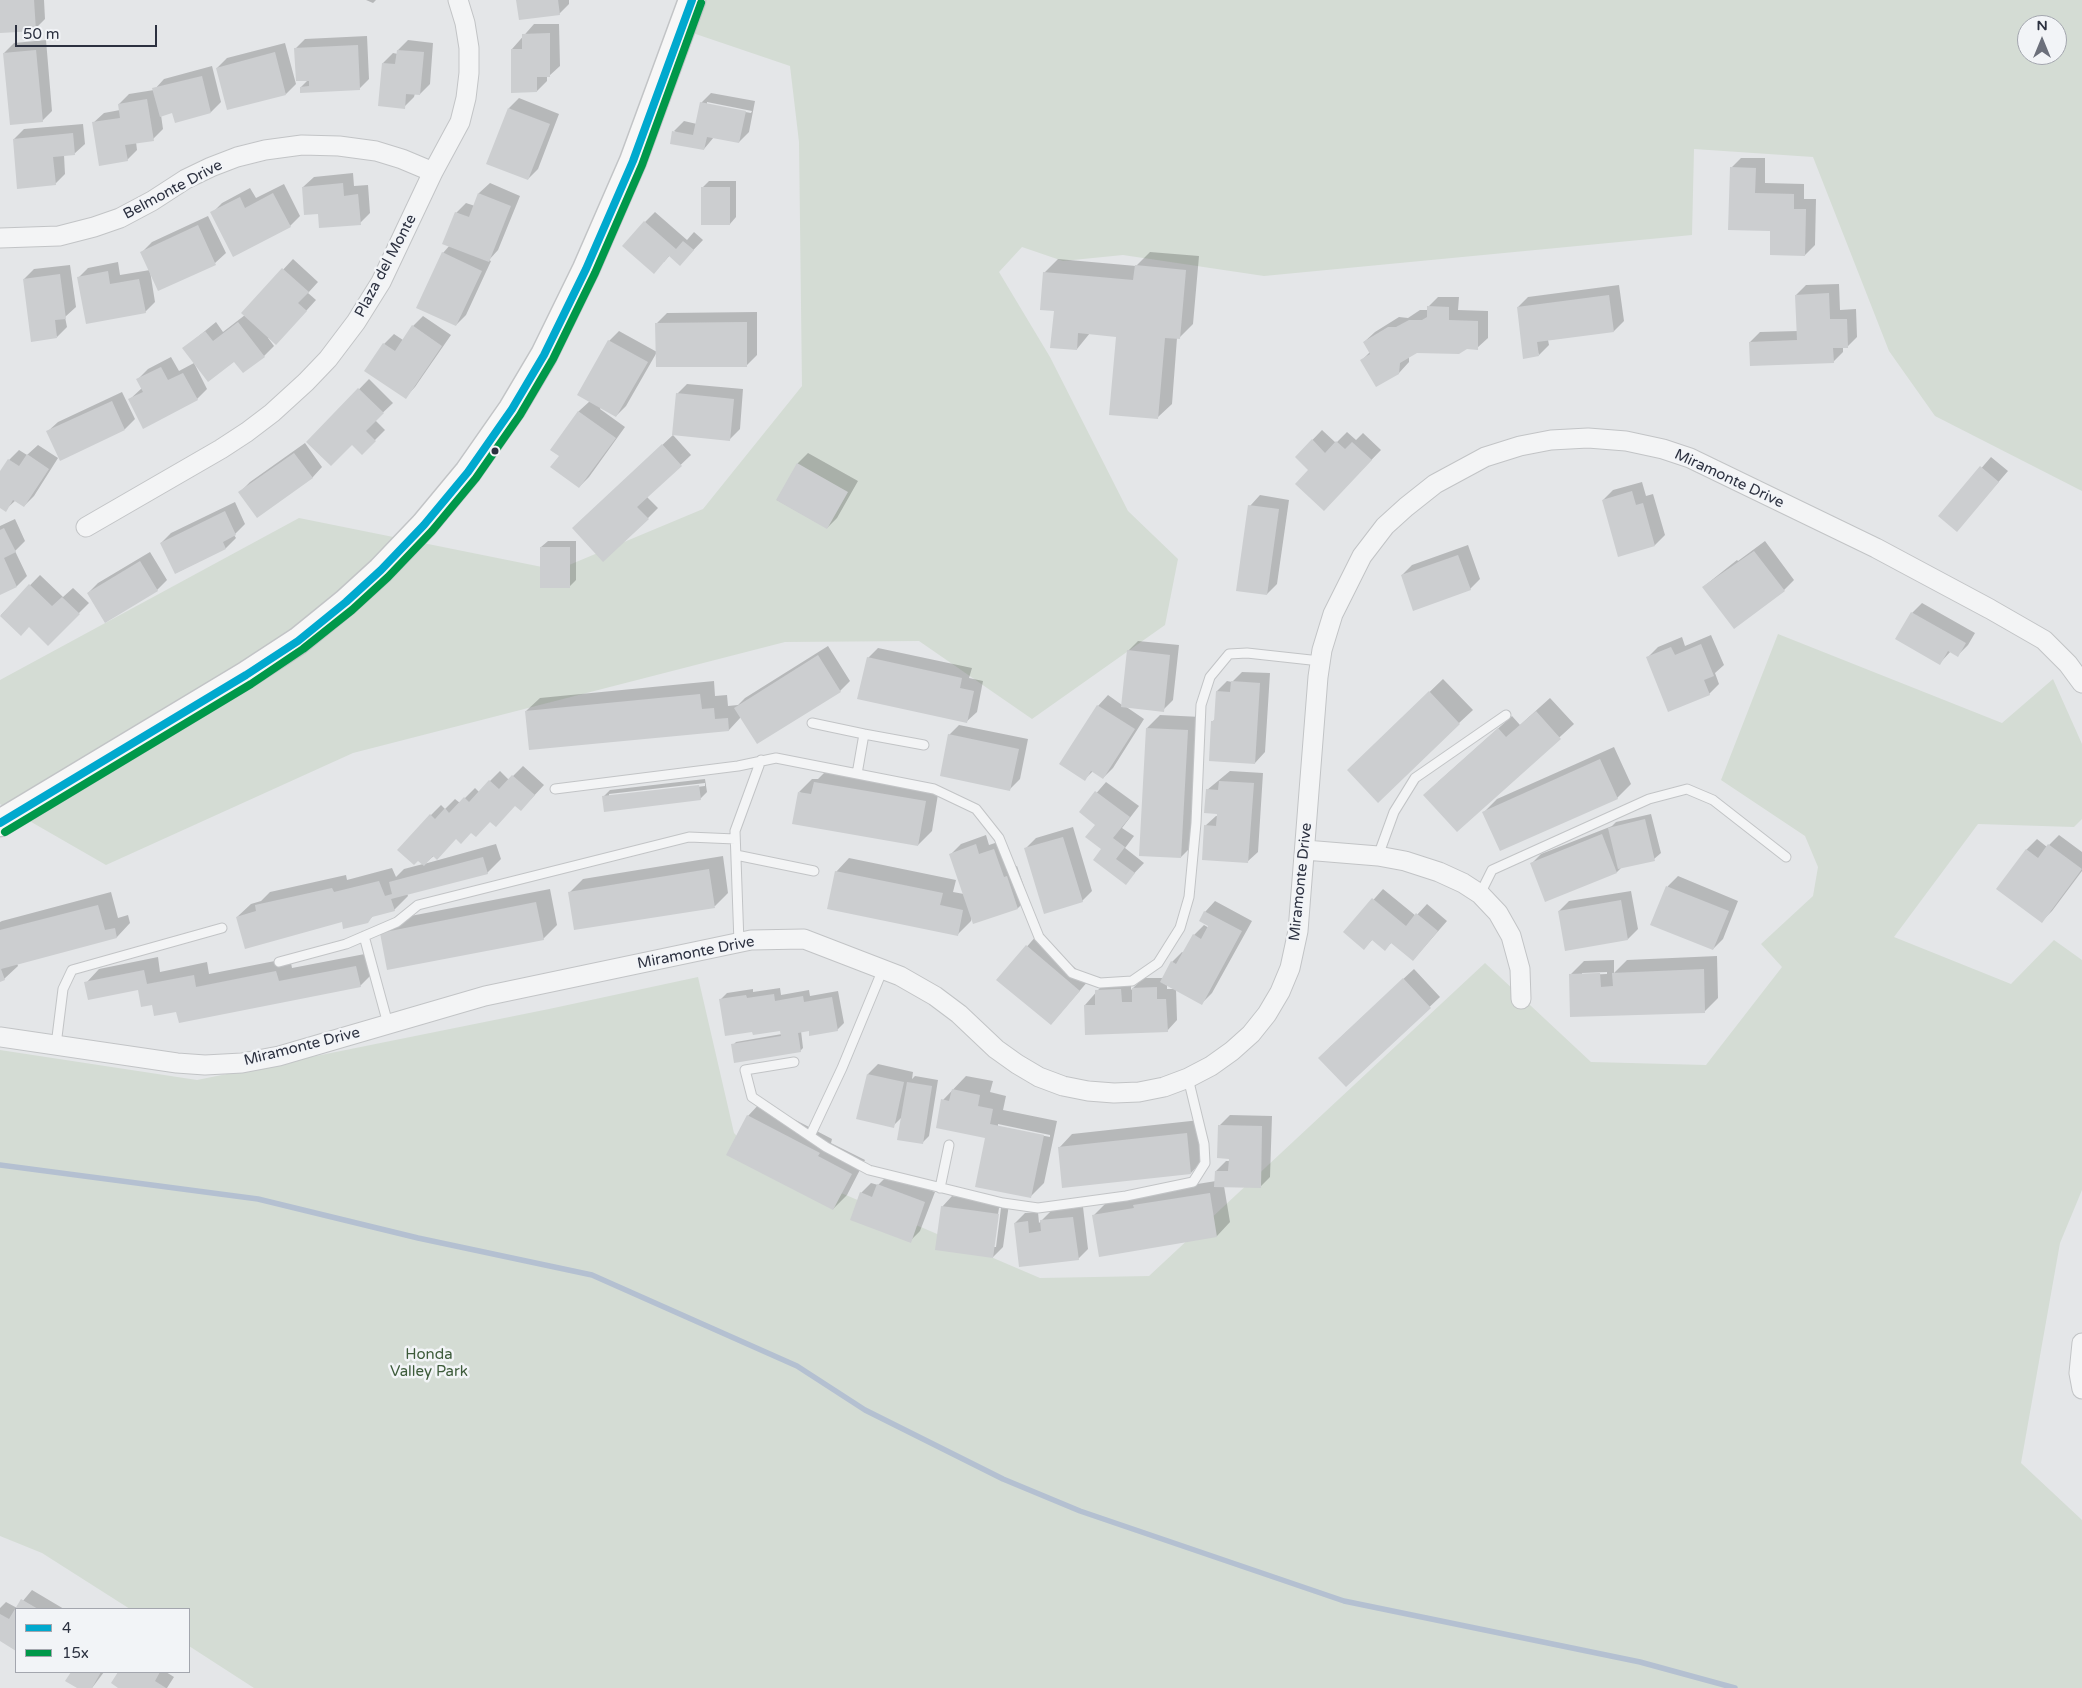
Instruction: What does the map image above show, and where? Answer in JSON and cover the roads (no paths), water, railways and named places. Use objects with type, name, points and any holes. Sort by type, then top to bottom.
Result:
[{"type":"main road","points":[[0,823],[212,696],[298,641],[346,602],[381,570],[424,525],[473,464],[512,409],[544,355],[586,269],[633,161],[692,0]]},
{"type":"street","name":"Plaza del Monte","points":[[86,527],[247,432],[272,413],[306,382],[328,359],[356,322],[381,282],[433,172],[460,122],[466,98],[469,48],[465,23],[458,0]]},
{"type":"street","name":"Belmonte Drive","points":[[0,238],[58,236],[94,227],[128,214],[186,179],[211,167],[237,157],[265,150],[302,145],[339,146],[385,154],[433,172]]},
{"type":"street","name":"Miramonte Drive","points":[[0,1037],[177,1063],[205,1065],[242,1063],[279,1056],[485,996],[751,940],[804,939],[900,976],[935,996],[959,1014],[996,1049],[1017,1064],[1039,1077],[1063,1086],[1114,1094],[1164,1087],[1188,1078],[1211,1066],[1232,1051],[1262,1020],[1280,992],[1290,968],[1298,931],[1320,661],[1332,614],[1362,556],[1385,526],[1406,507],[1435,484],[1459,469],[1485,457],[1520,446],[1551,440],[1588,438],[1626,440],[1690,458],[1876,548],[1990,609],[2044,640],[2068,664],[2082,683]]},
{"type":"street","points":[[1304,850],[1378,856],[1404,861],[1439,872],[1464,883],[1480,894],[1498,913],[1511,936],[1520,969],[1521,999]]},
{"type":"street","points":[[2082,1342],[2079,1373],[2082,1389]]},
{"type":"lane","points":[[555,789],[738,766],[776,758],[934,789],[976,809],[999,838],[1039,937],[1072,973],[1100,984],[1132,981],[1158,963],[1180,928],[1189,897],[1196,823],[1201,705],[1210,677],[1229,654],[1247,653],[1320,661]]},
{"type":"lane","points":[[1378,856],[1394,812],[1415,778],[1506,716]]},
{"type":"lane","points":[[812,723],[924,744]]},
{"type":"lane","points":[[857,774],[864,734]]},
{"type":"lane","points":[[739,943],[735,832],[761,760]]},
{"type":"lane","points":[[1480,894],[1492,870],[1650,799],[1687,789],[1713,800],[1786,857]]},
{"type":"lane","points":[[278,962],[346,944],[397,922],[418,905],[690,837],[735,839]]},
{"type":"lane","points":[[736,855],[814,871]]},
{"type":"lane","points":[[56,1045],[63,989],[72,970],[222,928]]},
{"type":"lane","points":[[364,936],[388,1024]]},
{"type":"lane","points":[[810,1136],[842,1068],[883,969]]},
{"type":"lane","points":[[794,1062],[745,1070],[752,1097],[810,1136],[869,1170],[1003,1203],[1038,1208],[1126,1196],[1194,1182],[1205,1163],[1204,1144],[1188,1078]]},
{"type":"lane","points":[[940,1188],[949,1145]]},
{"type":"waterway","points":[[0,1165],[258,1199],[418,1238],[592,1275],[797,1366],[865,1410],[1003,1479],[1080,1511],[1344,1601],[1640,1662],[1735,1688]]},
{"type":"park label","name":"Honda Valley Park","points":[[429,1364]]}]
